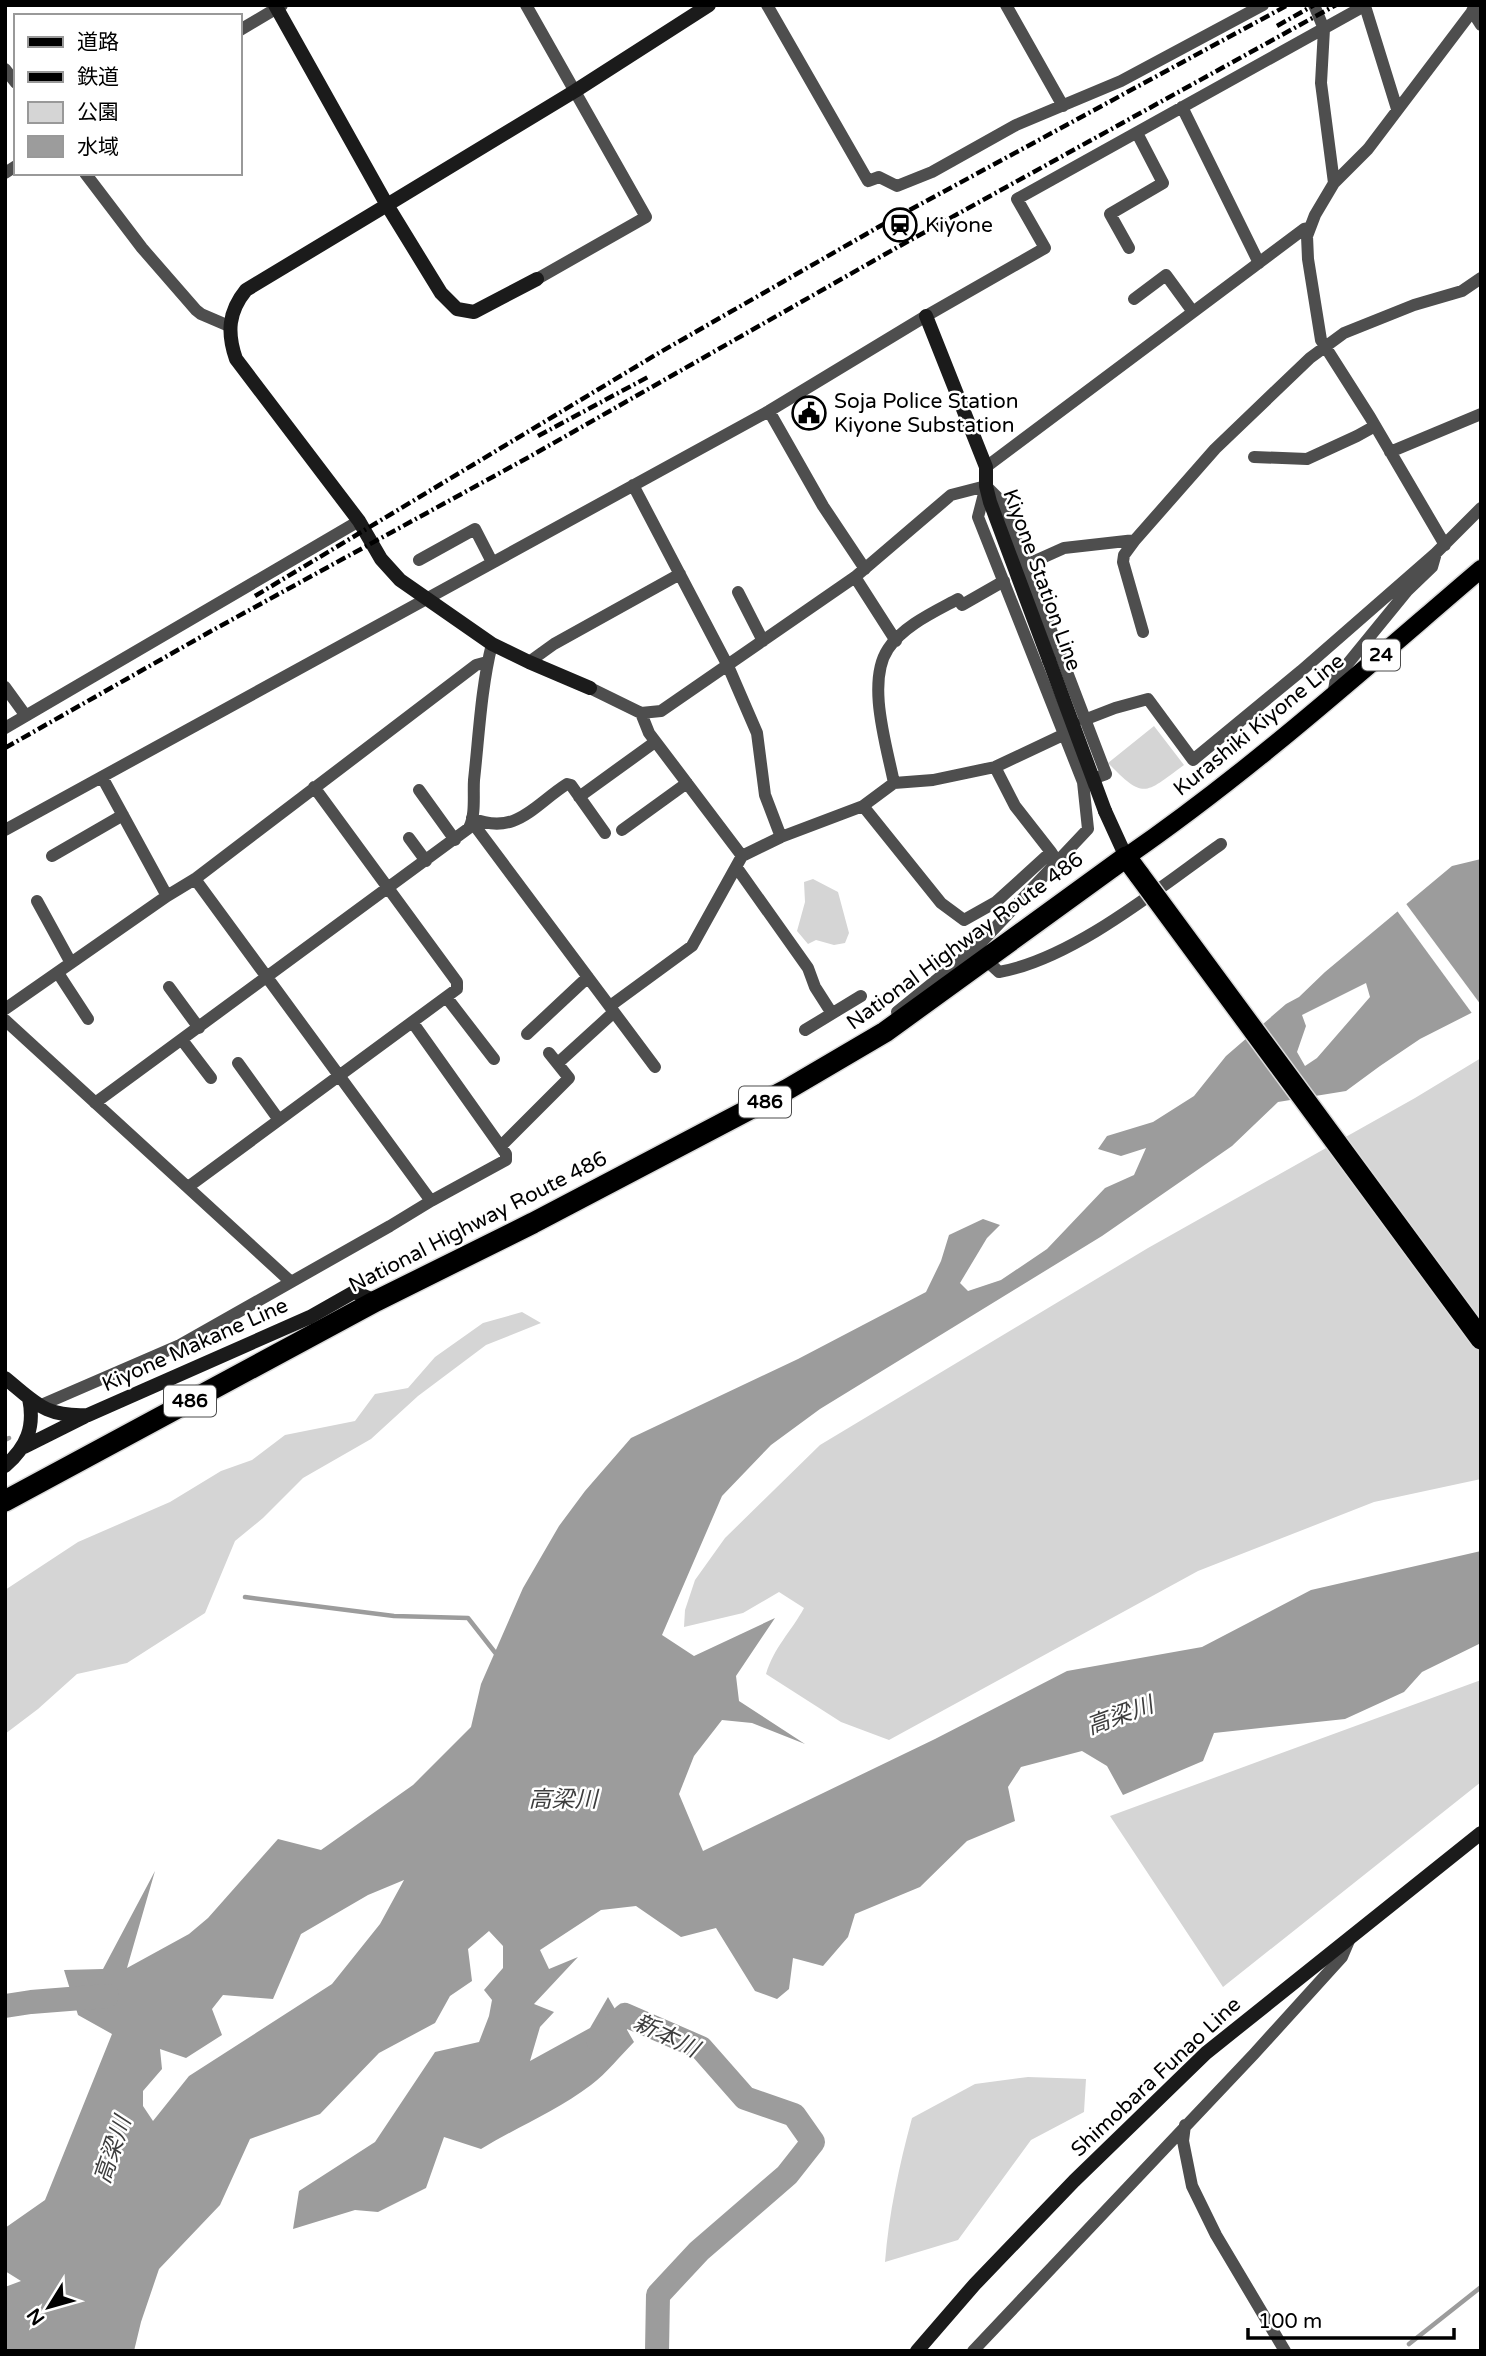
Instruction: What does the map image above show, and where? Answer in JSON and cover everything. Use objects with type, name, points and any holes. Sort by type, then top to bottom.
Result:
[{"type":"highway","points":[[1126,857],[1481,1339]]},
{"type":"highway","name":"National Highway Route 486","points":[[5,1501],[376,1301],[533,1223],[776,1096],[885,1032],[1126,857]]},
{"type":"main road","points":[[590,688],[492,644],[400,580],[381,559],[359,521],[236,359],[231,346],[229,326],[233,311],[246,290],[575,92],[709,5]]},
{"type":"main road","points":[[278,6],[387,205],[442,293],[457,309],[474,312],[537,279]]},
{"type":"main road","name":"Kiyone Station Line","points":[[926,316],[986,467],[986,486],[1105,811],[1126,857]]},
{"type":"main road","name":"Kurashiki Kiyone Line","points":[[1126,857],[1280,741],[1481,569]]},
{"type":"main road","name":"Kiyone Makane Line","points":[[5,1378],[34,1402],[58,1415],[88,1415],[310,1317],[354,1292],[376,1301]]},
{"type":"main road","points":[[24,1447],[31,1430],[34,1402]]},
{"type":"main road","points":[[5,1466],[24,1447],[88,1415]]},
{"type":"main road","name":"Shimobara Funao Line","points":[[917,2351],[975,2284],[1065,2190],[1206,2053],[1481,1833]]},
{"type":"street","points":[[526,5],[646,216],[537,279]]},
{"type":"street","points":[[767,5],[868,181],[879,177],[897,186],[932,172],[1016,125],[1121,82],[1262,5]]},
{"type":"street","points":[[1006,5],[1063,106]]},
{"type":"street","points":[[1314,5],[1324,29],[1321,83],[1334,183]]},
{"type":"street","points":[[242,29],[278,6]]},
{"type":"street","points":[[5,830],[769,411],[1045,248],[1017,199],[1365,6],[1397,109]]},
{"type":"street","points":[[1440,549],[1390,452],[1324,347],[1319,331],[1307,236],[1315,215],[1334,183],[1368,149],[1475,8]]},
{"type":"street","points":[[1475,8],[1481,26]]},
{"type":"street","points":[[1182,107],[1259,263]]},
{"type":"street","points":[[1129,248],[1110,214],[1163,183],[1137,133]]},
{"type":"street","points":[[87,175],[142,248],[196,310],[229,326]]},
{"type":"street","points":[[986,467],[1304,229],[1309,229]]},
{"type":"street","points":[[1134,299],[1167,275],[1193,312]]},
{"type":"street","points":[[1143,632],[1122,562],[1124,555],[1215,449],[1310,358],[1344,333],[1415,304],[1462,291],[1481,278]]},
{"type":"street","points":[[769,411],[895,641]]},
{"type":"street","points":[[1390,452],[1481,414]]},
{"type":"street","points":[[1254,457],[1307,459],[1375,426]]},
{"type":"street","points":[[633,485],[728,666],[757,733],[765,795],[781,837]]},
{"type":"street","points":[[590,688],[641,713],[662,711],[860,573],[951,495],[986,486]]},
{"type":"street","points":[[986,486],[1002,502],[1106,774],[1083,782]]},
{"type":"street","points":[[863,806],[941,903],[964,920],[996,902],[1088,830],[1083,782],[978,517],[986,486]]},
{"type":"street","points":[[1084,720],[1148,699],[1193,760],[1301,671],[1440,549],[1481,508]]},
{"type":"street","points":[[5,728],[359,521]]},
{"type":"street","points":[[419,560],[475,529],[492,562]]},
{"type":"street","points":[[1027,565],[1064,548],[1135,541]]},
{"type":"street","points":[[1333,696],[1336,678],[1407,592],[1432,567],[1440,549]]},
{"type":"street","points":[[529,662],[554,644],[680,574]]},
{"type":"street","points":[[894,783],[879,694],[881,666],[888,648],[916,622],[958,599],[962,604],[1004,581]]},
{"type":"street","points":[[738,592],[763,641]]},
{"type":"street","points":[[95,1103],[469,828],[472,820],[487,662],[492,644]]},
{"type":"street","points":[[5,1009],[195,879],[476,665],[487,662]]},
{"type":"street","points":[[5,687],[26,716]]},
{"type":"street","points":[[641,713],[649,733],[687,783],[808,968],[815,987],[831,1012]]},
{"type":"street","points":[[558,1063],[612,1009],[692,946],[740,862],[781,837],[863,806],[894,783],[933,780],[995,767],[1065,734]]},
{"type":"street","points":[[579,797],[656,742]]},
{"type":"street","points":[[995,767],[1015,806],[1054,858]]},
{"type":"street","points":[[102,777],[167,896]]},
{"type":"street","points":[[622,830],[687,783]]},
{"type":"street","points":[[472,820],[516,821],[568,784],[605,833]]},
{"type":"street","points":[[188,1188],[457,989],[457,982],[314,787]]},
{"type":"street","points":[[419,790],[455,840]]},
{"type":"street","points":[[52,856],[122,815]]},
{"type":"street","points":[[472,820],[655,1066]]},
{"type":"street","points":[[409,838],[426,861]]},
{"type":"street","points":[[986,960],[999,972],[1022,968],[1089,935],[1220,844]]},
{"type":"street","points":[[885,1032],[898,1011],[976,948],[1054,858]]},
{"type":"street","points":[[195,879],[431,1200]]},
{"type":"street","points":[[37,901],[71,963]]},
{"type":"street","points":[[58,973],[88,1019]]},
{"type":"street","points":[[527,1034],[588,976]]},
{"type":"street","points":[[169,987],[199,1028]]},
{"type":"street","points":[[805,1030],[861,996]]},
{"type":"street","points":[[447,998],[494,1059]]},
{"type":"street","points":[[5,1020],[291,1282]]},
{"type":"street","points":[[34,1402],[180,1345],[431,1200],[506,1160],[501,1146],[412,1023]]},
{"type":"street","points":[[182,1040],[211,1078]]},
{"type":"street","points":[[501,1146],[569,1078],[549,1053]]},
{"type":"street","points":[[238,1063],[279,1120]]},
{"type":"street","points":[[973,2351],[1254,2054],[1342,1957],[1351,1936]]},
{"type":"street","points":[[1185,2125],[1183,2141],[1192,2186],[1216,2235],[1285,2351]]},
{"type":"green space","points":[[1154,726],[1184,765],[1153,787],[1138,788],[1108,763]]},
{"type":"green space","points":[[813,879],[838,892],[849,933],[845,943],[834,945],[816,940],[808,944],[797,931],[805,902],[804,882]]},
{"type":"green space","points":[[1481,1058],[1481,1479],[1374,1502],[1198,1571],[889,1740],[841,1722],[766,1674],[778,1648],[804,1608],[779,1592],[743,1613],[684,1627],[685,1610],[695,1580],[725,1538],[820,1445],[1148,1248]]},
{"type":"green space","points":[[522,1312],[541,1323],[486,1345],[418,1396],[371,1439],[303,1478],[263,1518],[235,1541],[205,1613],[127,1663],[77,1674],[5,1734],[5,1590],[78,1542],[170,1502],[221,1471],[252,1460],[285,1435],[355,1421],[375,1394],[408,1388],[435,1357],[483,1323]]},
{"type":"green space","points":[[1481,1680],[1481,1782],[1223,1987],[1110,1816]]},
{"type":"green space","points":[[1028,2077],[1086,2079],[1084,2112],[1031,2140],[958,2240],[885,2262],[895,2190],[912,2118],[975,2084]]},
{"type":"water","name":"高梁川","points":[[1481,859],[1481,1008],[1420,1039],[1346,1091],[1278,1102],[1232,1146],[1102,1236],[820,1409],[771,1445],[722,1496],[662,1635],[694,1656],[775,1618],[736,1676],[739,1701],[805,1744],[752,1723],[722,1720],[694,1756],[679,1794],[703,1851],[935,1739],[1067,1671],[1202,1647],[1311,1590],[1481,1551],[1481,1643],[1422,1672],[1404,1692],[1345,1719],[1214,1733],[1203,1761],[1123,1795],[1107,1766],[1082,1751],[1021,1767],[1008,1787],[1015,1821],[967,1841],[920,1887],[855,1914],[848,1937],[823,1966],[793,1958],[789,1989],[777,1999],[755,1991],[716,1928],[681,1937],[636,1906],[601,1910],[540,1950],[549,1969],[578,1957],[534,2004],[554,2012],[540,2027],[530,2061],[590,2028],[608,1997],[634,2042],[608,2070],[565,2103],[481,2149],[444,2137],[426,2188],[378,2212],[355,2210],[293,2229],[299,2191],[375,2142],[435,2052],[479,2042],[492,2000],[484,1990],[503,1968],[503,1946],[489,1931],[468,1949],[472,1981],[450,1996],[435,2023],[379,2053],[320,2114],[250,2139],[220,2205],[159,2269],[134,2351],[5,2351],[5,2287],[21,2281],[5,2271],[5,2228],[45,2200],[112,2034],[78,2015],[64,1970],[103,1969],[155,1871],[127,1968],[189,1934],[208,1918],[278,1839],[321,1850],[413,1785],[471,1727],[481,1684],[523,1588],[559,1526],[631,1438],[798,1359],[926,1292],[941,1261],[949,1235],[983,1219],[1000,1225],[987,1238],[960,1283],[968,1291],[1001,1280],[1047,1249],[1105,1188],[1134,1175],[1146,1148],[1121,1156],[1098,1149],[1107,1136],[1153,1122],[1194,1096],[1226,1056],[1452,866]],"holes":[[[1366,983],[1370,997],[1317,1058],[1305,1066],[1297,1052],[1306,1026],[1302,1015]],[[404,1880],[380,1924],[332,1984],[189,2076],[153,2121],[143,2106],[143,2091],[162,2069],[160,2049],[186,2058],[222,2035],[212,2009],[223,1995],[273,1999],[301,1934],[368,1895]]]},
{"type":"pier","points":[[1404,901],[1481,1005],[1481,1012],[1474,1016],[1395,908]]},
{"type":"waterway","points":[[5,1440],[9,1438]]},
{"type":"waterway","points":[[245,1597],[394,1616],[468,1618],[497,1655]]},
{"type":"waterway","points":[[5,2006],[107,1996]]},
{"type":"waterway","name":"新本川","points":[[598,2040],[625,2015],[701,2048],[745,2098],[794,2115],[813,2142],[787,2175],[699,2251],[658,2295],[657,2351]]},
{"type":"waterway","points":[[1409,2344],[1481,2287]]},
{"type":"railway","points":[[255,596],[657,354],[882,225],[1288,5]]},
{"type":"railway","points":[[1277,26],[1314,5]]},
{"type":"railway","points":[[5,748],[213,630],[529,457],[896,248],[1336,5]]},
{"type":"railway","points":[[538,436],[648,377]]},
{"type":"place","name":"Kiyone","points":[[900,225]]},
{"type":"place","name":"Soja Police Station Kiyone Substation","points":[[809,413]]}]
